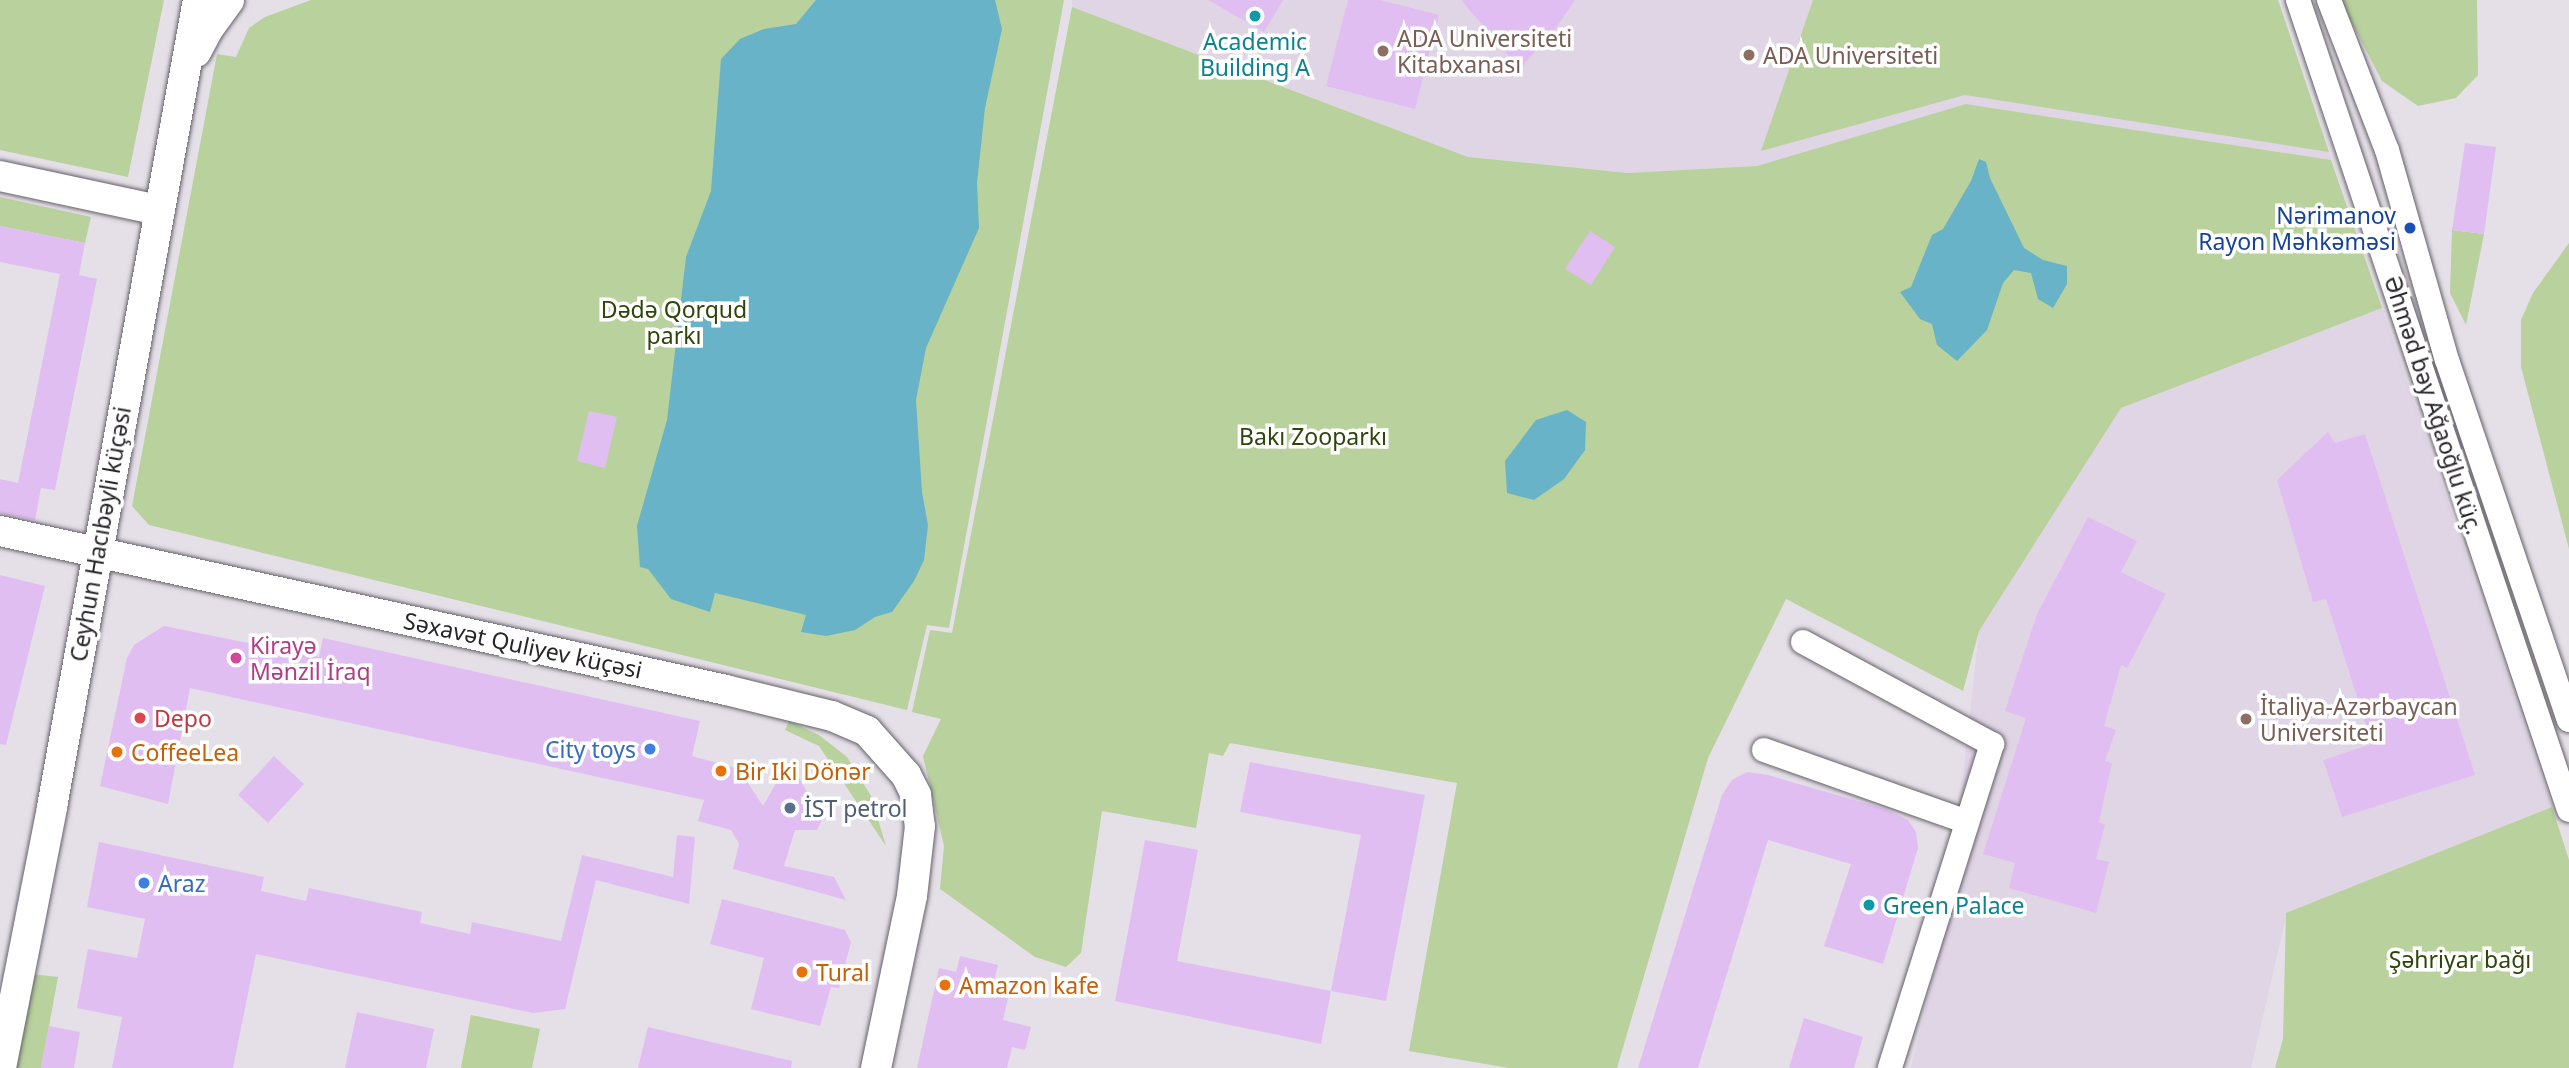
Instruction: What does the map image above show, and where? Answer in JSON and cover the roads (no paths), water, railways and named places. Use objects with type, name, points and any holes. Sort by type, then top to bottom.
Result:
[{"type":"main road","name":"Ceyhun Hacıbəyli küçəsi","points":[[1,1068],[52,807],[198,0]]},
{"type":"main road","points":[[183,77],[209,27],[229,0]]},
{"type":"main road","points":[[0,176],[159,209]]},
{"type":"main road","name":"Səxavət Quliyev küçəsi","points":[[0,531],[832,716],[867,731],[906,775],[916,795],[920,826],[912,896],[876,1068]]},
{"type":"street","name":"Əhməd bəy Ağaoğlu küç.","points":[[2298,0],[2569,810]]},
{"type":"street","name":"Əhməd bəy Ağaoğlu küç.","points":[[2329,0],[2398,183],[2447,360],[2569,720]]},
{"type":"street","points":[[2363,194],[2398,183]]},
{"type":"street","points":[[1803,642],[1992,744],[1890,1068]]},
{"type":"street","points":[[1764,750],[1967,821]]},
{"type":"water","points":[[816,0],[995,0],[1002,29],[985,108],[977,183],[979,228],[926,348],[916,400],[922,492],[928,525],[924,560],[914,581],[892,612],[875,617],[855,630],[826,636],[801,632],[806,615],[715,593],[710,612],[671,599],[648,569],[640,567],[637,526],[667,420],[686,257],[711,191],[721,59],[740,39],[764,29],[796,24]]},
{"type":"water","points":[[1979,159],[1986,162],[1990,178],[2024,248],[2043,260],[2067,266],[2067,284],[2053,308],[2038,299],[2031,273],[2014,270],[2003,283],[1987,330],[1957,361],[1937,345],[1932,324],[1920,319],[1900,292],[1911,287],[1932,235],[1943,229],[1971,181]]},
{"type":"water","points":[[1567,410],[1586,422],[1585,450],[1564,479],[1534,500],[1507,493],[1505,461],[1536,420]]},
{"type":"place","name":"Academic Building A","points":[[1255,16]]},
{"type":"place","name":"ADA Universiteti Kitabxanası","points":[[1383,51]]},
{"type":"place","name":"ADA Universiteti","points":[[1749,55]]},
{"type":"place","name":"Nərimanov Rayon Məhkəməsi","points":[[2410,228]]},
{"type":"place","name":"Kirayə Mənzil İraq","points":[[236,658]]},
{"type":"place","name":"Depo","points":[[140,718]]},
{"type":"place","name":"İtaliya-Azərbaycan Universiteti","points":[[2246,719]]},
{"type":"place","name":"City toys","points":[[650,749]]},
{"type":"place","name":"CoffeeLea","points":[[117,752]]},
{"type":"place","name":"Bir Iki Dönər","points":[[721,771]]},
{"type":"place","name":"İST petrol","points":[[790,808]]},
{"type":"place","name":"Araz","points":[[144,883]]},
{"type":"place","name":"Green Palace","points":[[1869,905]]},
{"type":"place","name":"Tural","points":[[802,972]]},
{"type":"place","name":"Amazon kafe","points":[[945,985]]},
{"type":"park label","name":"Dədə Qorqud parkı","points":[[674,322]]},
{"type":"park label","name":"Bakı Zooparkı","points":[[1313,436]]},
{"type":"park label","name":"Şəhriyar bağı","points":[[2460,959]]}]
